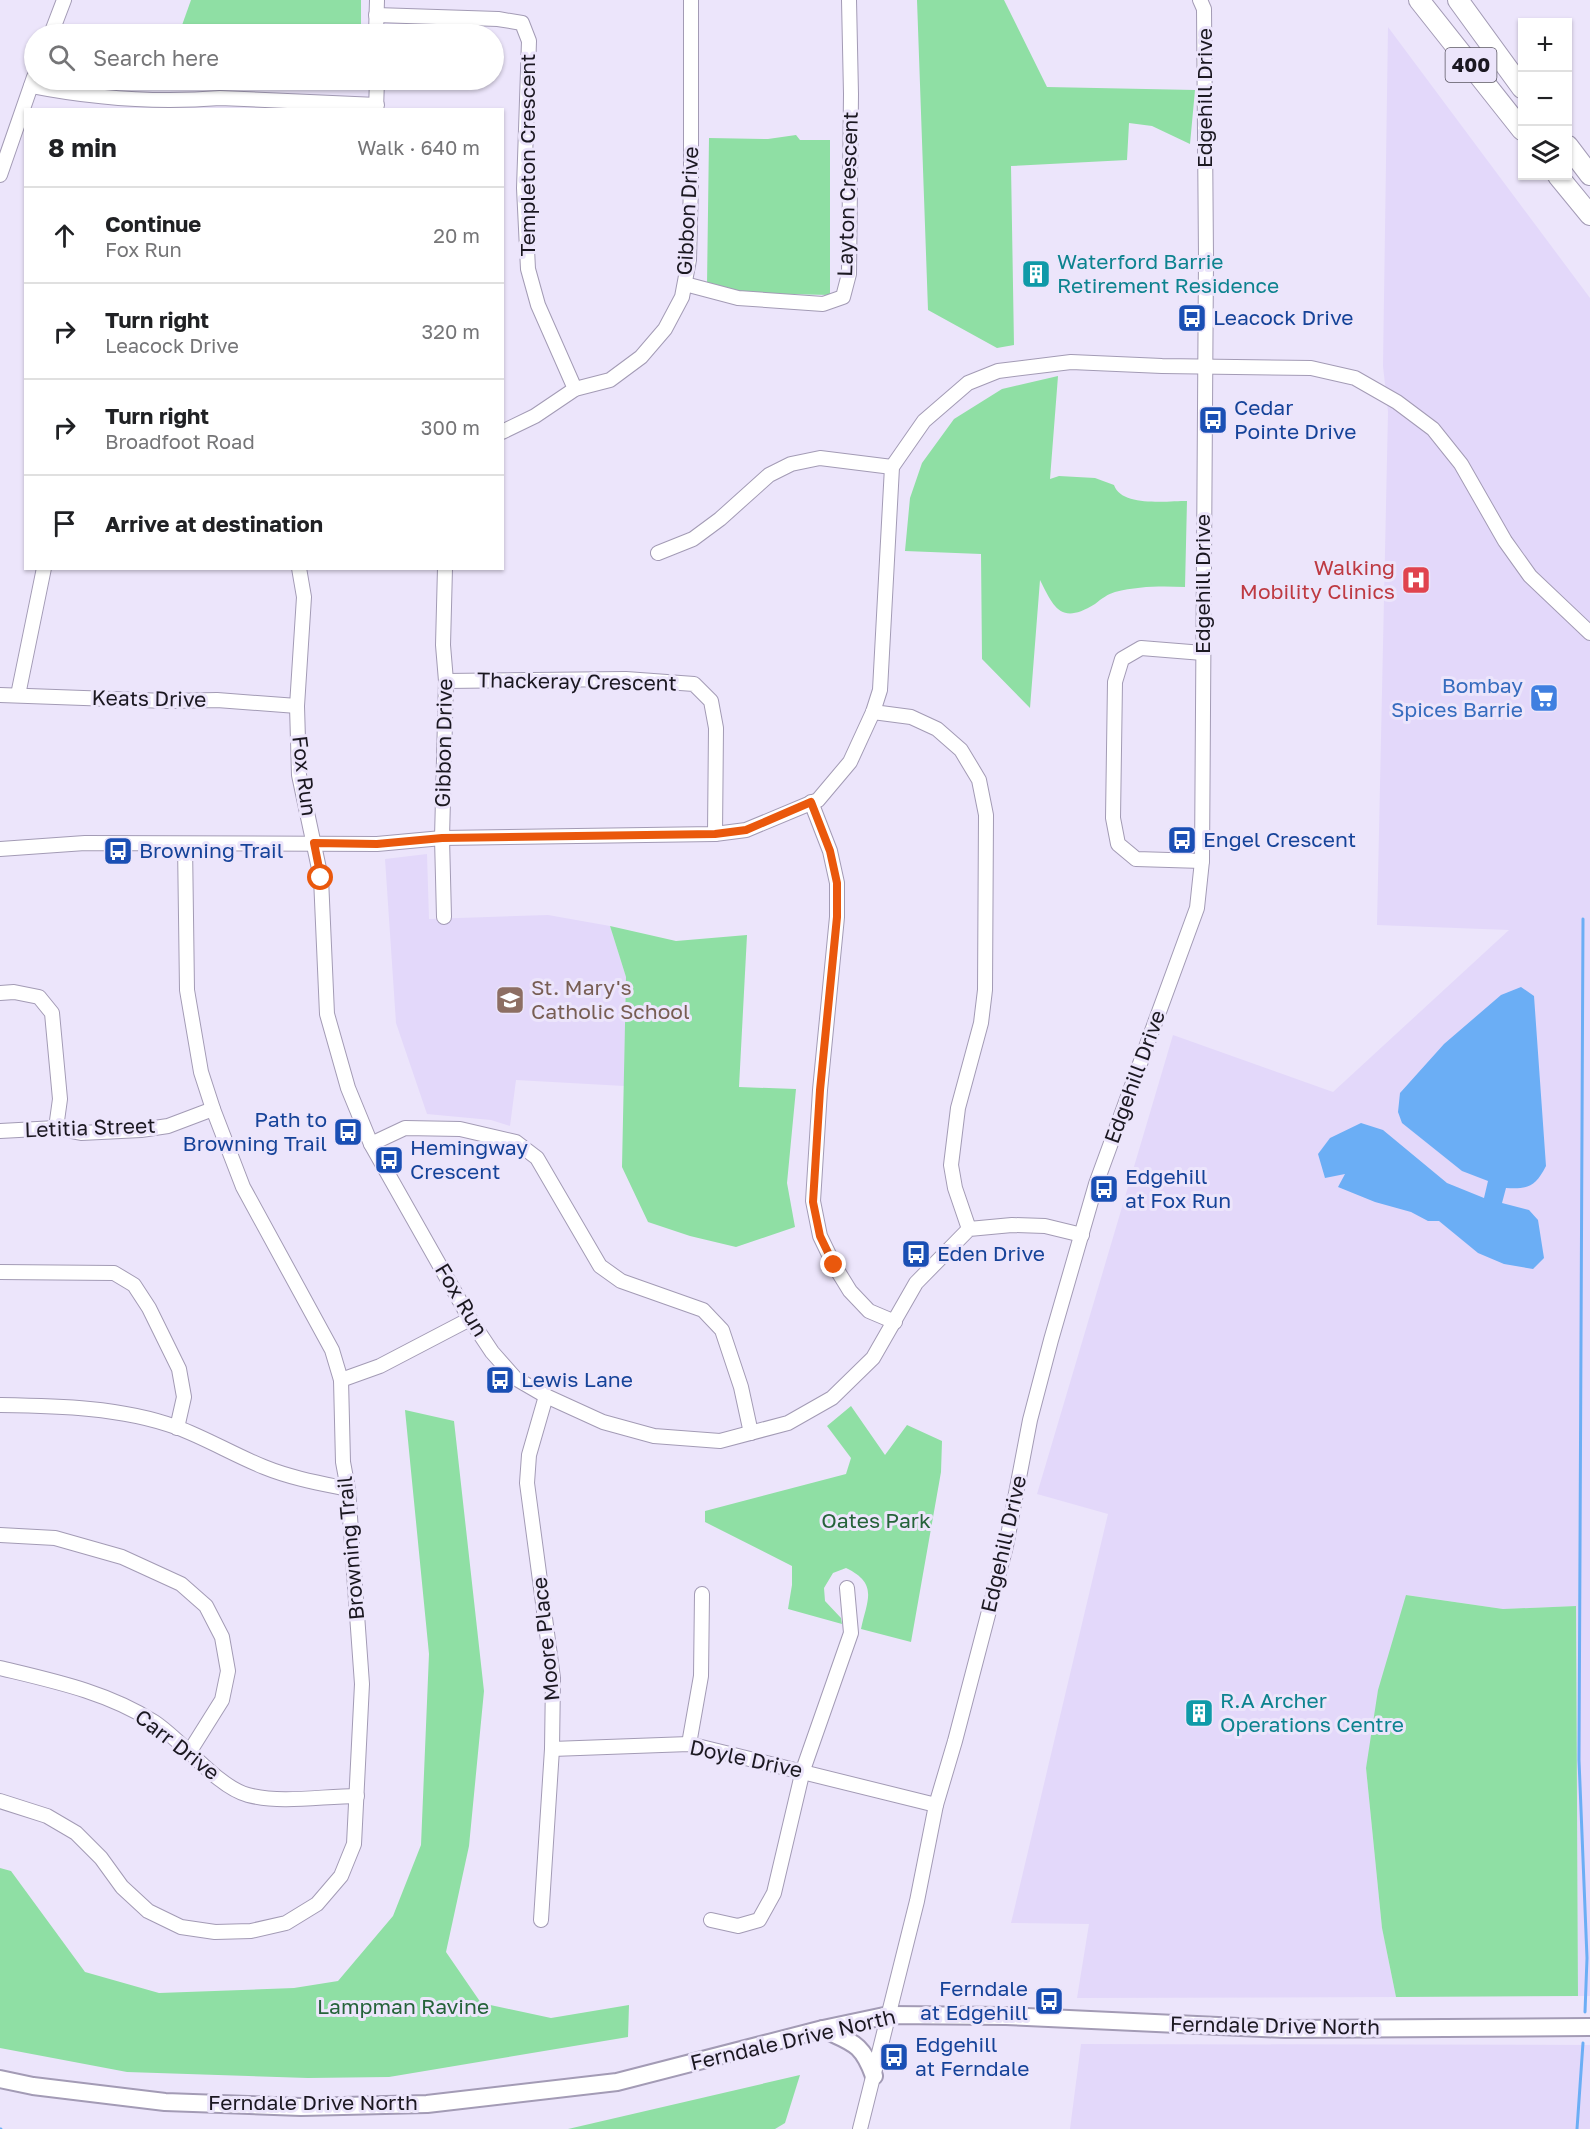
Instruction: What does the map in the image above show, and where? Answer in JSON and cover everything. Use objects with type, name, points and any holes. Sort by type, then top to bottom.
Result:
[{"type":"highway","name":"400","points":[[1419,0],[1519,126]]},
{"type":"highway","name":"400","points":[[1458,0],[1518,81]]},
{"type":"highway","points":[[1572,136],[1590,155]]},
{"type":"highway","points":[[1572,151],[1590,175]]},
{"type":"highway","points":[[1561,180],[1590,215]]},
{"type":"main road","name":"Ferndale Drive North","points":[[0,2079],[33,2086],[165,2102],[301,2107],[427,2103],[617,2082],[823,2029],[889,2015],[1006,2016],[1285,2029],[1590,2027]]},
{"type":"main road","points":[[823,2029],[852,2043],[866,2055],[874,2076]]},
{"type":"street","points":[[55,24],[64,0]]},
{"type":"street","points":[[376,24],[377,0]]},
{"type":"street","name":"Gibbon Drive","points":[[504,431],[535,416],[575,390],[610,380],[641,357],[665,329],[682,297],[688,260],[692,184],[691,0]]},
{"type":"street","name":"Layton Crescent","points":[[684,284],[748,299],[823,304],[843,297],[849,274],[851,94],[849,0]]},
{"type":"street","name":"Edgehill Drive","points":[[860,2129],[917,1901],[936,1804],[955,1741],[1005,1546],[1030,1420],[1096,1184],[1197,908],[1202,861],[1206,250],[1204,9],[1200,0]]},
{"type":"street","name":"Templeton Crescent","points":[[376,15],[498,19],[522,23],[529,41],[524,188],[528,269],[538,305],[575,390]]},
{"type":"street","points":[[0,175],[30,90]]},
{"type":"street","points":[[62,90],[80,95],[194,105],[220,98],[376,107],[376,90]]},
{"type":"street","points":[[0,849],[85,843],[377,844],[442,838],[715,834],[746,830],[818,800],[850,762],[873,712],[880,690],[892,467],[924,421],[968,383],[998,371],[1071,362],[1311,368],[1355,378],[1397,402],[1433,429],[1461,464],[1504,541],[1530,576],[1590,633]]},
{"type":"street","points":[[658,553],[693,538],[720,519],[769,476],[791,464],[820,458],[892,467]]},
{"type":"street","points":[[18,695],[44,570]]},
{"type":"street","name":"Fox Run","points":[[299,570],[304,597],[297,706],[299,776],[321,878],[327,1014],[348,1088],[371,1144],[471,1319],[492,1352],[515,1378],[546,1396],[603,1422],[654,1436],[720,1441],[788,1423],[832,1398],[873,1358],[916,1283],[969,1229]]},
{"type":"street","name":"Gibbon Drive","points":[[444,917],[442,838],[446,681],[443,645],[445,570]]},
{"type":"street","points":[[1202,861],[1136,859],[1118,844],[1113,818],[1115,682],[1122,659],[1141,648],[1203,653]]},
{"type":"street","name":"Thackeray Crescent","points":[[446,681],[626,679],[694,684],[711,701],[716,728],[715,834]]},
{"type":"street","name":"Keats Drive","points":[[0,695],[167,701],[217,700],[297,706]]},
{"type":"street","points":[[873,712],[911,717],[937,729],[961,750],[979,780],[986,815],[985,990],[981,1023],[958,1108],[951,1165],[955,1188],[969,1229],[1011,1225],[1045,1226],[1082,1235]]},
{"type":"street","points":[[811,802],[830,851],[837,883],[837,917],[820,1090],[813,1202],[820,1236],[850,1291],[869,1311],[895,1322]]},
{"type":"street","name":"Browning Trail","points":[[0,1801],[46,1816],[76,1833],[101,1858],[122,1887],[148,1911],[181,1927],[215,1932],[251,1931],[278,1926],[317,1904],[341,1876],[354,1844],[362,1684],[348,1489],[343,1462],[341,1380],[333,1350],[243,1187],[201,1072],[187,990],[185,844]]},
{"type":"street","points":[[0,993],[14,992],[39,997],[52,1013],[60,1099],[56,1128]]},
{"type":"street","name":"Letitia Street","points":[[0,1131],[56,1128],[81,1133],[141,1130],[168,1126],[213,1109]]},
{"type":"street","points":[[371,1144],[405,1128],[460,1129],[516,1142],[537,1158],[600,1266],[621,1281],[703,1310],[722,1330],[741,1388],[751,1433]]},
{"type":"street","points":[[0,1272],[114,1273],[134,1285],[149,1308],[180,1369],[184,1397],[177,1428]]},
{"type":"street","points":[[341,1380],[380,1366],[471,1319]]},
{"type":"street","name":"Moore Place","points":[[541,1920],[552,1749],[553,1678],[527,1484],[529,1455],[546,1396]]},
{"type":"street","points":[[0,1405],[60,1406],[144,1418],[177,1428],[266,1468],[296,1478],[348,1489]]},
{"type":"street","points":[[0,1535],[55,1538],[122,1557],[181,1584],[206,1606],[222,1637],[228,1671],[222,1700],[190,1751]]},
{"type":"street","points":[[711,1920],[738,1926],[759,1920],[774,1893],[803,1770],[851,1633],[847,1588]]},
{"type":"street","points":[[689,1744],[701,1676],[702,1594]]},
{"type":"street","name":"Carr Drive","points":[[0,1668],[87,1690],[125,1705],[157,1724],[190,1751],[217,1778],[246,1794],[276,1799],[357,1796]]},
{"type":"street","name":"Doyle Drive","points":[[552,1749],[689,1744],[936,1804]]},
{"type":"shaded area","points":[[1388,27],[1590,298],[1590,1996],[1578,1996],[1576,1606],[1503,1609],[1407,1595],[1366,1768],[1382,1928],[1396,1997],[1077,1998],[1089,1924],[1011,1923],[1108,1514],[1037,1494],[1173,1035],[1333,1092],[1509,930],[1377,925],[1388,412],[1383,366]]},
{"type":"shaded area","name":"St. Mary's Catholic School","points":[[427,854],[429,919],[548,915],[610,926],[626,977],[624,1086],[516,1080],[510,1126],[491,1120],[427,1114],[396,1023],[385,859]]},
{"type":"shaded area","points":[[1081,2044],[1590,2045],[1590,2129],[1070,2129]]},
{"type":"green space","points":[[191,0],[361,0],[361,24],[182,24]]},
{"type":"green space","points":[[917,0],[1004,0],[1047,87],[1195,90],[1190,144],[1152,126],[1129,123],[1127,160],[1011,166],[1014,345],[997,348],[928,310]]},
{"type":"green space","points":[[796,135],[800,140],[830,140],[830,295],[732,293],[707,285],[709,138],[768,139]]},
{"type":"green space","points":[[1058,376],[1050,479],[1059,476],[1095,478],[1114,485],[1118,492],[1135,500],[1187,501],[1185,587],[1124,590],[1110,594],[1083,610],[1066,613],[1050,599],[1040,580],[1030,708],[982,659],[981,554],[905,551],[910,498],[922,463],[954,419],[1002,389]]},
{"type":"green space","points":[[610,926],[676,941],[747,935],[739,1087],[796,1089],[787,1183],[795,1227],[736,1247],[690,1236],[648,1222],[622,1167],[626,977]]},
{"type":"green space","name":"Oates Park","points":[[851,1406],[885,1455],[907,1425],[942,1441],[941,1472],[911,1642],[861,1629],[868,1601],[867,1587],[863,1580],[846,1568],[833,1573],[824,1588],[825,1601],[841,1618],[842,1624],[788,1609],[792,1566],[705,1522],[705,1511],[846,1474],[851,1458],[827,1426]]},
{"type":"green space","name":"Lampman Ravine","points":[[405,1410],[454,1421],[484,1691],[469,1846],[446,1952],[481,2003],[551,2018],[629,2005],[628,2037],[389,2077],[308,2078],[127,2072],[0,2048],[0,1868],[11,1871],[85,1972],[159,1993],[294,1988],[338,1981],[393,1916],[421,1845],[429,1654]]},
{"type":"green space","points":[[1406,1595],[1503,1609],[1576,1606],[1578,1996],[1396,1997],[1382,1928],[1366,1768],[1378,1690]]},
{"type":"green space","points":[[800,2075],[785,2123],[775,2129],[568,2129]]},
{"type":"water","points":[[1521,987],[1534,996],[1546,1166],[1535,1182],[1530,1185],[1506,1188],[1502,1203],[1529,1210],[1538,1220],[1544,1258],[1533,1269],[1504,1264],[1478,1253],[1439,1221],[1428,1221],[1411,1212],[1375,1202],[1338,1187],[1345,1174],[1325,1178],[1318,1154],[1330,1138],[1361,1123],[1383,1130],[1447,1183],[1484,1198],[1488,1181],[1462,1171],[1402,1123],[1398,1112],[1400,1093],[1444,1044],[1501,995]]},
{"type":"waterway","points":[[1583,919],[1579,1760],[1587,1958],[1585,2012]]},
{"type":"waterway","points":[[1577,2129],[1583,2043]]},
{"type":"place","name":"Waterford Barrie Retirement Residence","points":[[1036,274]]},
{"type":"place","name":"Leacock Drive","points":[[1192,318]]},
{"type":"place","name":"Cedar Pointe Drive","points":[[1213,420]]},
{"type":"place","name":"Walking Mobility Clinics","points":[[1416,580]]},
{"type":"place","name":"Bombay Spices Barrie","points":[[1544,698]]},
{"type":"place","name":"Engel Crescent","points":[[1182,840]]},
{"type":"place","name":"Browning Trail","points":[[118,851]]},
{"type":"place","name":"St. Mary's Catholic School","points":[[510,1000]]},
{"type":"place","name":"Path to Browning Trail","points":[[348,1132]]},
{"type":"place","name":"Hemingway Crescent","points":[[389,1160]]},
{"type":"place","name":"Edgehill at Fox Run","points":[[1104,1189]]},
{"type":"place","name":"Eden Drive","points":[[916,1254]]},
{"type":"place","name":"Lewis Lane","points":[[500,1380]]},
{"type":"place","name":"R.A Archer Operations Centre","points":[[1199,1713]]},
{"type":"place","name":"Ferndale at Edgehill","points":[[1049,2001]]},
{"type":"place","name":"Edgehill at Ferndale","points":[[894,2057]]},
{"type":"route","points":[[321,878],[314,843],[377,844],[442,838],[715,834],[746,830],[811,802],[830,851],[837,883],[837,917],[820,1090],[813,1202],[820,1236],[834,1265]]}]
